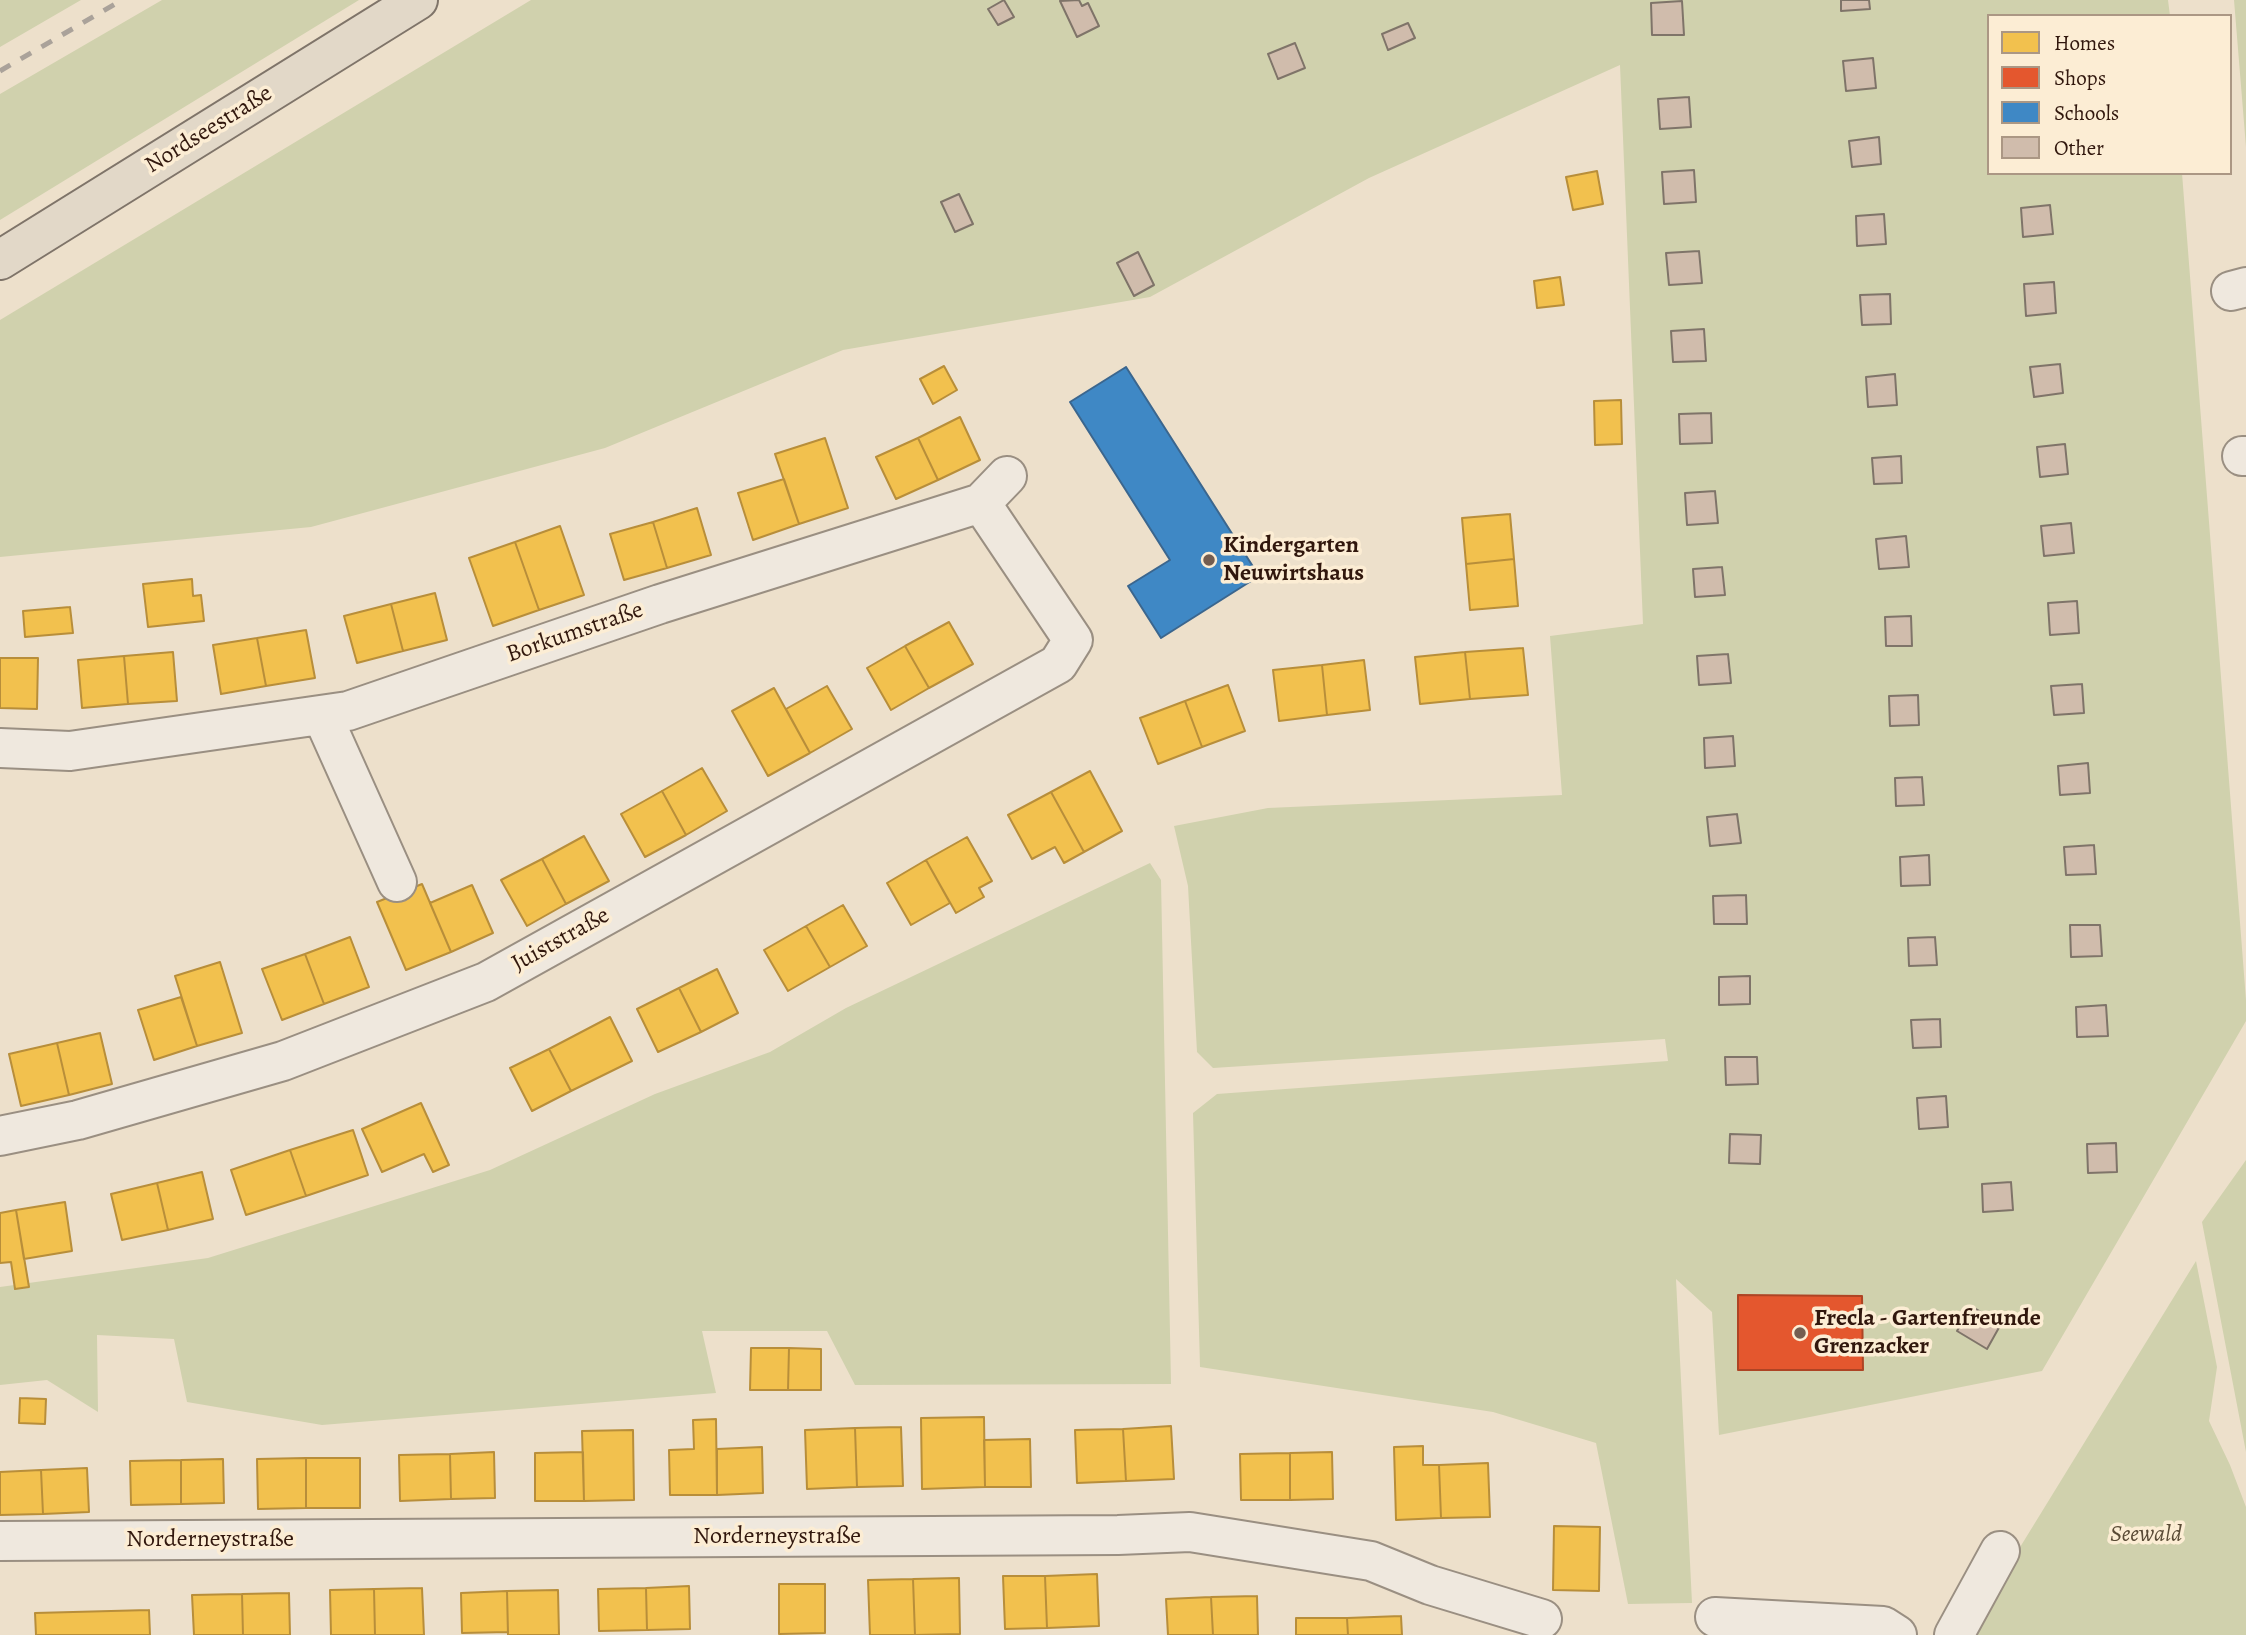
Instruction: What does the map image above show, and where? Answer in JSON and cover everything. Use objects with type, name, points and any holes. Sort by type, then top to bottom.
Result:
[{"type":"main road","name":"Nordseestraße","points":[[0,260],[418,0]]},
{"type":"street","name":"Borkumstraße","points":[[0,748],[70,751],[348,711],[994,490],[1073,640]]},
{"type":"street","name":"Juiststraße","points":[[0,1136],[78,1120],[282,1061],[486,982],[1058,664],[1073,640]]},
{"type":"street","points":[[322,715],[397,882]]},
{"type":"street","name":"Norderneystraße","points":[[0,1541],[1105,1535],[1190,1532],[1371,1561],[1430,1585],[1542,1619]]},
{"type":"street","points":[[1954,1635],[2000,1551]]},
{"type":"street","points":[[1715,1617],[1883,1626],[1897,1635]]},
{"type":"green space","points":[[0,0],[81,0],[0,47]]},
{"type":"green space","points":[[162,0],[359,0],[0,220],[0,94]]},
{"type":"green space","points":[[531,0],[2168,0],[2170,14],[1987,14],[1987,175],[2182,175],[2246,1021],[2042,1371],[1719,1435],[1712,1312],[1676,1279],[1692,1603],[1628,1604],[1596,1443],[1493,1412],[1200,1367],[1193,1113],[1217,1094],[1668,1061],[1665,1039],[1213,1068],[1197,1052],[1188,886],[1174,826],[1268,808],[1562,795],[1550,636],[1643,624],[1620,65],[1369,178],[1150,297],[843,350],[605,448],[311,527],[0,557],[0,320]]},
{"type":"green space","points":[[2234,0],[2246,0],[2246,147]]},
{"type":"green space","points":[[1150,863],[1161,880],[1171,1384],[855,1385],[827,1331],[702,1331],[716,1393],[322,1425],[187,1402],[174,1339],[97,1335],[98,1412],[47,1380],[0,1385],[0,1287],[208,1258],[490,1170],[655,1094],[770,1052],[846,1008]]},
{"type":"green space","points":[[2246,1160],[2246,1452],[2202,1222]]},
{"type":"green space","name":"Seewald","points":[[2196,1261],[2217,1367],[2209,1421],[2246,1507],[2246,1635],[1972,1635],[2014,1557]]},
{"type":"building: Homes","points":[[1597,171],[1603,204],[1573,210],[1566,177]]},
{"type":"building: Homes","points":[[1560,277],[1564,305],[1537,308],[1534,281]]},
{"type":"building: Homes","points":[[944,366],[957,390],[933,404],[920,379]]},
{"type":"building: Homes","points":[[1621,400],[1622,444],[1595,445],[1594,401]]},
{"type":"building: Homes","points":[[960,417],[980,460],[938,480],[918,438]]},
{"type":"building: Homes","points":[[825,438],[848,508],[799,524],[775,454]]},
{"type":"building: Homes","points":[[918,438],[938,480],[896,499],[876,457]]},
{"type":"building: Homes","points":[[784,479],[799,524],[753,540],[738,493]]},
{"type":"building: Homes","points":[[697,508],[711,555],[667,568],[653,522]]},
{"type":"building: Homes","points":[[1510,514],[1514,559],[1466,564],[1462,518]]},
{"type":"building: Homes","points":[[653,522],[667,568],[624,580],[610,534]]},
{"type":"building: Homes","points":[[560,526],[584,595],[539,610],[515,542]]},
{"type":"building: Homes","points":[[515,542],[539,610],[493,626],[469,558]]},
{"type":"building: Homes","points":[[1514,559],[1518,606],[1470,610],[1466,564]]},
{"type":"building: Homes","points":[[192,579],[193,596],[201,595],[204,621],[148,627],[143,584]]},
{"type":"building: Homes","points":[[435,593],[447,640],[403,651],[391,604]]},
{"type":"building: Homes","points":[[391,604],[403,651],[357,663],[344,616]]},
{"type":"building: Homes","points":[[70,607],[73,633],[25,637],[23,611]]},
{"type":"building: Homes","points":[[949,622],[973,664],[929,688],[905,646]]},
{"type":"building: Homes","points":[[306,630],[315,678],[266,686],[257,638]]},
{"type":"building: Homes","points":[[257,638],[266,686],[221,694],[213,645]]},
{"type":"building: Homes","points":[[905,646],[929,688],[891,710],[867,668]]},
{"type":"building: Homes","points":[[1523,648],[1528,695],[1470,699],[1465,652]]},
{"type":"building: Homes","points":[[173,652],[177,701],[128,704],[124,656]]},
{"type":"building: Homes","points":[[1465,652],[1470,699],[1420,704],[1415,657]]},
{"type":"building: Homes","points":[[124,656],[128,704],[82,708],[78,660]]},
{"type":"building: Homes","points":[[0,658],[38,658],[37,709],[0,708]]},
{"type":"building: Homes","points":[[1364,660],[1370,710],[1327,715],[1322,665]]},
{"type":"building: Homes","points":[[1322,665],[1327,715],[1279,721],[1273,670]]},
{"type":"building: Homes","points":[[1228,685],[1245,731],[1202,747],[1185,701]]},
{"type":"building: Homes","points":[[827,686],[852,729],[810,753],[786,709]]},
{"type":"building: Homes","points":[[774,688],[810,753],[768,776],[732,711]]},
{"type":"building: Homes","points":[[1185,701],[1202,747],[1158,764],[1140,718]]},
{"type":"building: Homes","points":[[702,768],[727,811],[686,835],[662,791]]},
{"type":"building: Homes","points":[[1090,771],[1122,831],[1084,852],[1051,792]]},
{"type":"building: Homes","points":[[662,791],[686,835],[645,857],[621,814]]},
{"type":"building: Homes","points":[[1051,792],[1084,852],[1064,863],[1055,847],[1032,859],[1008,815]]},
{"type":"building: Homes","points":[[584,836],[609,881],[566,904],[542,859]]},
{"type":"building: Homes","points":[[967,837],[992,881],[979,888],[984,897],[956,913],[926,860]]},
{"type":"building: Homes","points":[[542,859],[566,904],[527,926],[501,880]]},
{"type":"building: Homes","points":[[926,860],[950,903],[911,925],[887,883]]},
{"type":"building: Homes","points":[[422,884],[451,952],[406,970],[377,902]]},
{"type":"building: Homes","points":[[472,885],[493,933],[451,952],[430,903]]},
{"type":"building: Homes","points":[[843,905],[867,946],[830,967],[806,926]]},
{"type":"building: Homes","points":[[806,926],[830,967],[788,991],[764,950]]},
{"type":"building: Homes","points":[[350,937],[369,987],[324,1004],[305,954]]},
{"type":"building: Homes","points":[[305,954],[324,1004],[282,1020],[262,969]]},
{"type":"building: Homes","points":[[220,962],[242,1033],[197,1046],[175,976]]},
{"type":"building: Homes","points":[[717,969],[738,1013],[701,1032],[679,988]]},
{"type":"building: Homes","points":[[679,988],[701,1032],[658,1052],[637,1009]]},
{"type":"building: Homes","points":[[181,997],[197,1046],[154,1060],[138,1010]]},
{"type":"building: Homes","points":[[610,1017],[632,1061],[571,1091],[549,1049]]},
{"type":"building: Homes","points":[[100,1033],[112,1084],[69,1095],[57,1043]]},
{"type":"building: Homes","points":[[57,1043],[69,1095],[21,1106],[9,1054]]},
{"type":"building: Homes","points":[[549,1049],[571,1091],[532,1111],[510,1068]]},
{"type":"building: Homes","points":[[421,1103],[449,1165],[433,1172],[424,1154],[382,1172],[362,1129]]},
{"type":"building: Homes","points":[[353,1130],[368,1175],[306,1196],[290,1150]]},
{"type":"building: Homes","points":[[290,1150],[306,1196],[246,1215],[231,1170]]},
{"type":"building: Homes","points":[[202,1172],[213,1219],[168,1230],[157,1183]]},
{"type":"building: Homes","points":[[157,1183],[168,1230],[122,1240],[111,1194]]},
{"type":"building: Homes","points":[[65,1202],[72,1251],[24,1259],[16,1210]]},
{"type":"building: Homes","points":[[16,1210],[29,1287],[15,1289],[11,1262],[0,1263],[0,1213]]},
{"type":"building: Homes","points":[[751,1348],[789,1348],[788,1390],[750,1390]]},
{"type":"building: Homes","points":[[789,1348],[821,1349],[821,1390],[788,1390]]},
{"type":"building: Homes","points":[[20,1398],[46,1399],[45,1424],[19,1423]]},
{"type":"building: Homes","points":[[984,1417],[985,1487],[922,1489],[921,1418]]},
{"type":"building: Homes","points":[[716,1419],[717,1495],[670,1495],[669,1450],[694,1449],[693,1420]]},
{"type":"building: Homes","points":[[1171,1426],[1174,1479],[1126,1481],[1123,1429]]},
{"type":"building: Homes","points":[[901,1427],[903,1486],[857,1487],[855,1428]]},
{"type":"building: Homes","points":[[855,1428],[857,1487],[807,1489],[805,1430]]},
{"type":"building: Homes","points":[[1123,1429],[1126,1481],[1077,1483],[1075,1430]]},
{"type":"building: Homes","points":[[633,1430],[634,1500],[584,1501],[582,1431]]},
{"type":"building: Homes","points":[[1030,1439],[1031,1487],[985,1487],[984,1440]]},
{"type":"building: Homes","points":[[1423,1446],[1423,1465],[1439,1465],[1441,1518],[1396,1520],[1394,1447]]},
{"type":"building: Homes","points":[[762,1447],[763,1493],[717,1495],[717,1449]]},
{"type":"building: Homes","points":[[494,1452],[495,1498],[451,1499],[450,1454]]},
{"type":"building: Homes","points":[[583,1452],[584,1501],[535,1501],[535,1453]]},
{"type":"building: Homes","points":[[1332,1452],[1333,1499],[1290,1500],[1290,1453]]},
{"type":"building: Homes","points":[[1290,1453],[1290,1500],[1241,1500],[1240,1454]]},
{"type":"building: Homes","points":[[450,1454],[451,1499],[400,1501],[399,1455]]},
{"type":"building: Homes","points":[[306,1458],[360,1458],[360,1508],[306,1508]]},
{"type":"building: Homes","points":[[306,1458],[306,1508],[258,1509],[257,1459]]},
{"type":"building: Homes","points":[[223,1459],[224,1503],[181,1504],[181,1460]]},
{"type":"building: Homes","points":[[181,1460],[181,1504],[131,1505],[130,1461]]},
{"type":"building: Homes","points":[[1488,1463],[1490,1517],[1441,1518],[1439,1465]]},
{"type":"building: Homes","points":[[87,1468],[89,1512],[43,1514],[41,1470]]},
{"type":"building: Homes","points":[[41,1470],[43,1514],[0,1515],[0,1472]]},
{"type":"building: Homes","points":[[1554,1526],[1600,1527],[1599,1591],[1553,1590]]},
{"type":"building: Homes","points":[[1097,1574],[1099,1626],[1047,1628],[1045,1576]]},
{"type":"building: Homes","points":[[1003,1576],[1045,1576],[1047,1628],[1005,1629]]},
{"type":"building: Homes","points":[[959,1578],[960,1634],[915,1635],[913,1579]]},
{"type":"building: Homes","points":[[913,1579],[915,1635],[870,1635],[868,1580]]},
{"type":"building: Homes","points":[[779,1584],[825,1584],[825,1633],[779,1634]]},
{"type":"building: Homes","points":[[689,1586],[690,1629],[647,1630],[646,1588]]},
{"type":"building: Homes","points":[[422,1588],[424,1635],[375,1635],[374,1589]]},
{"type":"building: Homes","points":[[646,1588],[647,1630],[599,1631],[598,1589]]},
{"type":"building: Homes","points":[[374,1589],[375,1635],[331,1635],[330,1590]]},
{"type":"building: Homes","points":[[558,1590],[559,1635],[508,1635],[507,1591]]},
{"type":"building: Homes","points":[[507,1591],[508,1632],[462,1633],[461,1593]]},
{"type":"building: Homes","points":[[289,1593],[290,1635],[243,1635],[242,1594]]},
{"type":"building: Homes","points":[[242,1594],[243,1635],[194,1635],[192,1595]]},
{"type":"building: Homes","points":[[1257,1596],[1258,1635],[1213,1635],[1211,1597]]},
{"type":"building: Homes","points":[[1211,1597],[1213,1635],[1168,1635],[1166,1599]]},
{"type":"building: Homes","points":[[149,1610],[150,1635],[36,1635],[35,1613]]},
{"type":"building: Homes","points":[[1401,1616],[1402,1635],[1348,1635],[1347,1618]]},
{"type":"building: Homes","points":[[1296,1618],[1347,1618],[1348,1635],[1296,1635]]},
{"type":"building: Shops","name":"Frecla - Gartenfreunde Grenzacker","points":[[1738,1295],[1862,1296],[1863,1370],[1738,1370]]},
{"type":"building: Schools","points":[[1126,367],[1259,576],[1161,638],[1128,586],[1170,560],[1070,402]]},
{"type":"building: Other","points":[[1004,0],[1014,17],[998,25],[988,9]]},
{"type":"building: Other","points":[[1079,0],[1082,6],[1088,3],[1099,26],[1077,37],[1060,1]]},
{"type":"building: Other","points":[[1841,0],[1869,0],[1870,9],[1841,11]]},
{"type":"building: Other","points":[[1682,1],[1684,35],[1652,35],[1651,3]]},
{"type":"building: Other","points":[[1408,23],[1415,38],[1388,50],[1382,34]]},
{"type":"building: Other","points":[[1295,43],[1305,68],[1278,79],[1268,54]]},
{"type":"building: Other","points":[[1873,58],[1876,88],[1846,91],[1843,61]]},
{"type":"building: Other","points":[[1689,97],[1691,127],[1660,129],[1658,99]]},
{"type":"building: Other","points":[[1879,137],[1881,164],[1852,167],[1849,141]]},
{"type":"building: Other","points":[[1694,170],[1696,202],[1664,204],[1662,172]]},
{"type":"building: Other","points":[[959,194],[973,224],[955,232],[941,202]]},
{"type":"building: Other","points":[[2050,205],[2053,234],[2023,237],[2021,208]]},
{"type":"building: Other","points":[[1884,214],[1886,244],[1857,246],[1856,216]]},
{"type":"building: Other","points":[[1699,251],[1702,283],[1669,285],[1666,253]]},
{"type":"building: Other","points":[[1138,252],[1154,285],[1134,296],[1117,263]]},
{"type":"building: Other","points":[[2054,282],[2056,313],[2026,316],[2024,284]]},
{"type":"building: Other","points":[[1890,294],[1891,324],[1862,325],[1860,295]]},
{"type":"building: Other","points":[[1704,329],[1706,361],[1673,362],[1671,331]]},
{"type":"building: Other","points":[[2060,364],[2063,393],[2034,397],[2030,367]]},
{"type":"building: Other","points":[[1895,374],[1897,405],[1868,407],[1866,377]]},
{"type":"building: Other","points":[[1711,413],[1712,443],[1680,444],[1679,414]]},
{"type":"building: Other","points":[[2065,444],[2068,474],[2040,477],[2037,447]]},
{"type":"building: Other","points":[[1901,456],[1902,483],[1874,484],[1872,458]]},
{"type":"building: Other","points":[[1715,491],[1718,523],[1687,525],[1685,493]]},
{"type":"building: Other","points":[[2071,523],[2074,553],[2044,556],[2041,526]]},
{"type":"building: Other","points":[[1906,536],[1909,567],[1879,569],[1876,539]]},
{"type":"building: Other","points":[[1722,567],[1725,595],[1695,597],[1693,569]]},
{"type":"building: Other","points":[[2077,601],[2079,633],[2050,635],[2048,603]]},
{"type":"building: Other","points":[[1911,616],[1912,646],[1886,646],[1885,617]]},
{"type":"building: Other","points":[[1728,654],[1731,683],[1699,685],[1697,656]]},
{"type":"building: Other","points":[[2082,684],[2084,713],[2054,715],[2051,686]]},
{"type":"building: Other","points":[[1918,695],[1919,725],[1890,726],[1889,696]]},
{"type":"building: Other","points":[[1733,736],[1735,766],[1705,768],[1704,738]]},
{"type":"building: Other","points":[[2088,763],[2090,793],[2060,795],[2058,766]]},
{"type":"building: Other","points":[[1922,777],[1924,805],[1896,806],[1895,778]]},
{"type":"building: Other","points":[[1737,814],[1741,843],[1710,846],[1707,817]]},
{"type":"building: Other","points":[[2094,845],[2096,874],[2066,875],[2064,847]]},
{"type":"building: Other","points":[[1929,855],[1930,885],[1901,886],[1900,857]]},
{"type":"building: Other","points":[[1746,895],[1747,924],[1714,924],[1713,896]]},
{"type":"building: Other","points":[[2070,925],[2100,925],[2102,956],[2071,957]]},
{"type":"building: Other","points":[[1935,937],[1937,965],[1909,966],[1908,938]]},
{"type":"building: Other","points":[[1750,976],[1750,1004],[1719,1005],[1719,977]]},
{"type":"building: Other","points":[[2106,1005],[2108,1036],[2077,1037],[2076,1007]]},
{"type":"building: Other","points":[[1940,1019],[1941,1047],[1913,1048],[1911,1020]]},
{"type":"building: Other","points":[[1725,1057],[1757,1057],[1758,1084],[1726,1085]]},
{"type":"building: Other","points":[[1946,1096],[1948,1127],[1919,1129],[1917,1098]]},
{"type":"building: Other","points":[[1730,1134],[1761,1135],[1760,1164],[1729,1163]]},
{"type":"building: Other","points":[[2116,1143],[2117,1172],[2088,1173],[2087,1144]]},
{"type":"building: Other","points":[[2011,1182],[2013,1210],[1983,1212],[1982,1184]]},
{"type":"building: Other","points":[[1971,1306],[2001,1324],[1987,1349],[1957,1331]]},
{"type":"railway","points":[[0,71],[122,0]]},
{"type":"place","name":"Kindergarten Neuwirtshaus","points":[[1209,560]]},
{"type":"place","name":"Frecla - Gartenfreunde Grenzacker","points":[[1800,1333]]}]
